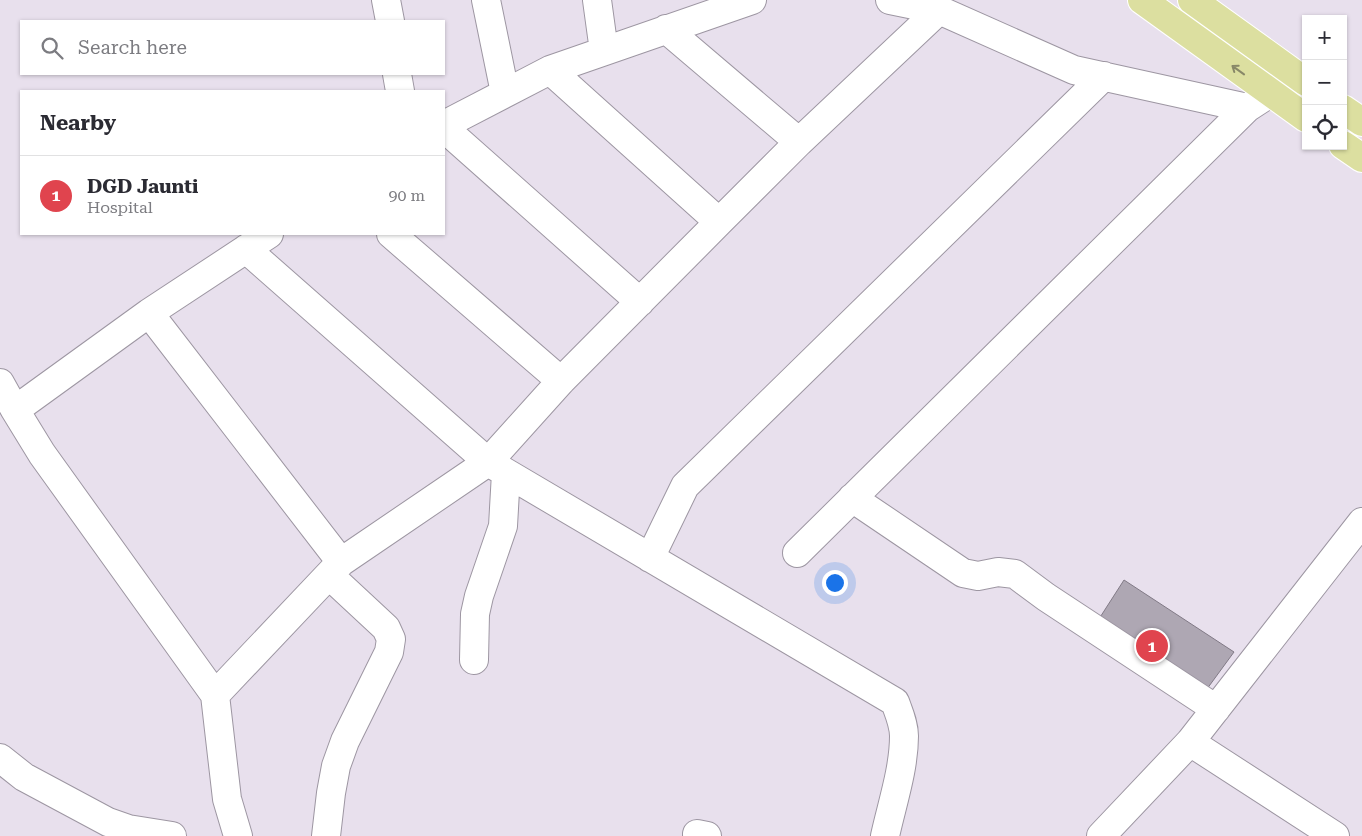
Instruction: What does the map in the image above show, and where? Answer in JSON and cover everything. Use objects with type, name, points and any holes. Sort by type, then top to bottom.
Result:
[{"type":"main road","points":[[1142,0],[1302,115]]},
{"type":"main road","points":[[1192,0],[1295,75]]},
{"type":"main road","points":[[1347,112],[1362,122]]},
{"type":"main road","points":[[1347,148],[1362,158]]},
{"type":"street","points":[[386,0],[390,20]]},
{"type":"street","points":[[486,0],[505,93]]},
{"type":"street","points":[[597,0],[604,51]]},
{"type":"street","points":[[445,126],[550,70],[752,0]]},
{"type":"street","points":[[890,0],[939,10],[1074,70],[1247,108]]},
{"type":"street","points":[[215,695],[335,568],[497,468],[561,381],[799,142],[939,10]]},
{"type":"street","points":[[666,29],[799,142]]},
{"type":"street","points":[[550,70],[719,222]]},
{"type":"street","points":[[397,75],[400,90]]},
{"type":"street","points":[[797,553],[1247,108],[1295,75]]},
{"type":"street","points":[[650,558],[685,486],[1104,76]]},
{"type":"street","points":[[445,128],[640,302]]},
{"type":"street","points":[[15,410],[149,313],[267,235]]},
{"type":"street","points":[[392,235],[561,381]]},
{"type":"street","points":[[246,249],[497,468],[895,702],[901,718],[904,735],[902,761],[885,836]]},
{"type":"street","points":[[149,313],[335,568],[386,628],[391,639],[389,652],[345,742],[336,766],[326,836]]},
{"type":"street","points":[[0,383],[42,454],[215,695],[227,799],[238,836]]},
{"type":"street","points":[[474,660],[475,614],[502,526],[497,468]]},
{"type":"street","points":[[852,498],[963,573],[978,576],[998,572],[1015,574],[1046,597],[1216,709]]},
{"type":"street","points":[[1101,836],[1190,742],[1362,522]]},
{"type":"street","points":[[1190,742],[1335,836]]},
{"type":"street","points":[[0,758],[24,777],[108,822],[128,829],[172,836]]},
{"type":"building","points":[[1124,580],[1234,652],[1204,693],[1097,622]]},
{"type":"place","name":"DGD Jaunti","points":[[1152,646]]}]
